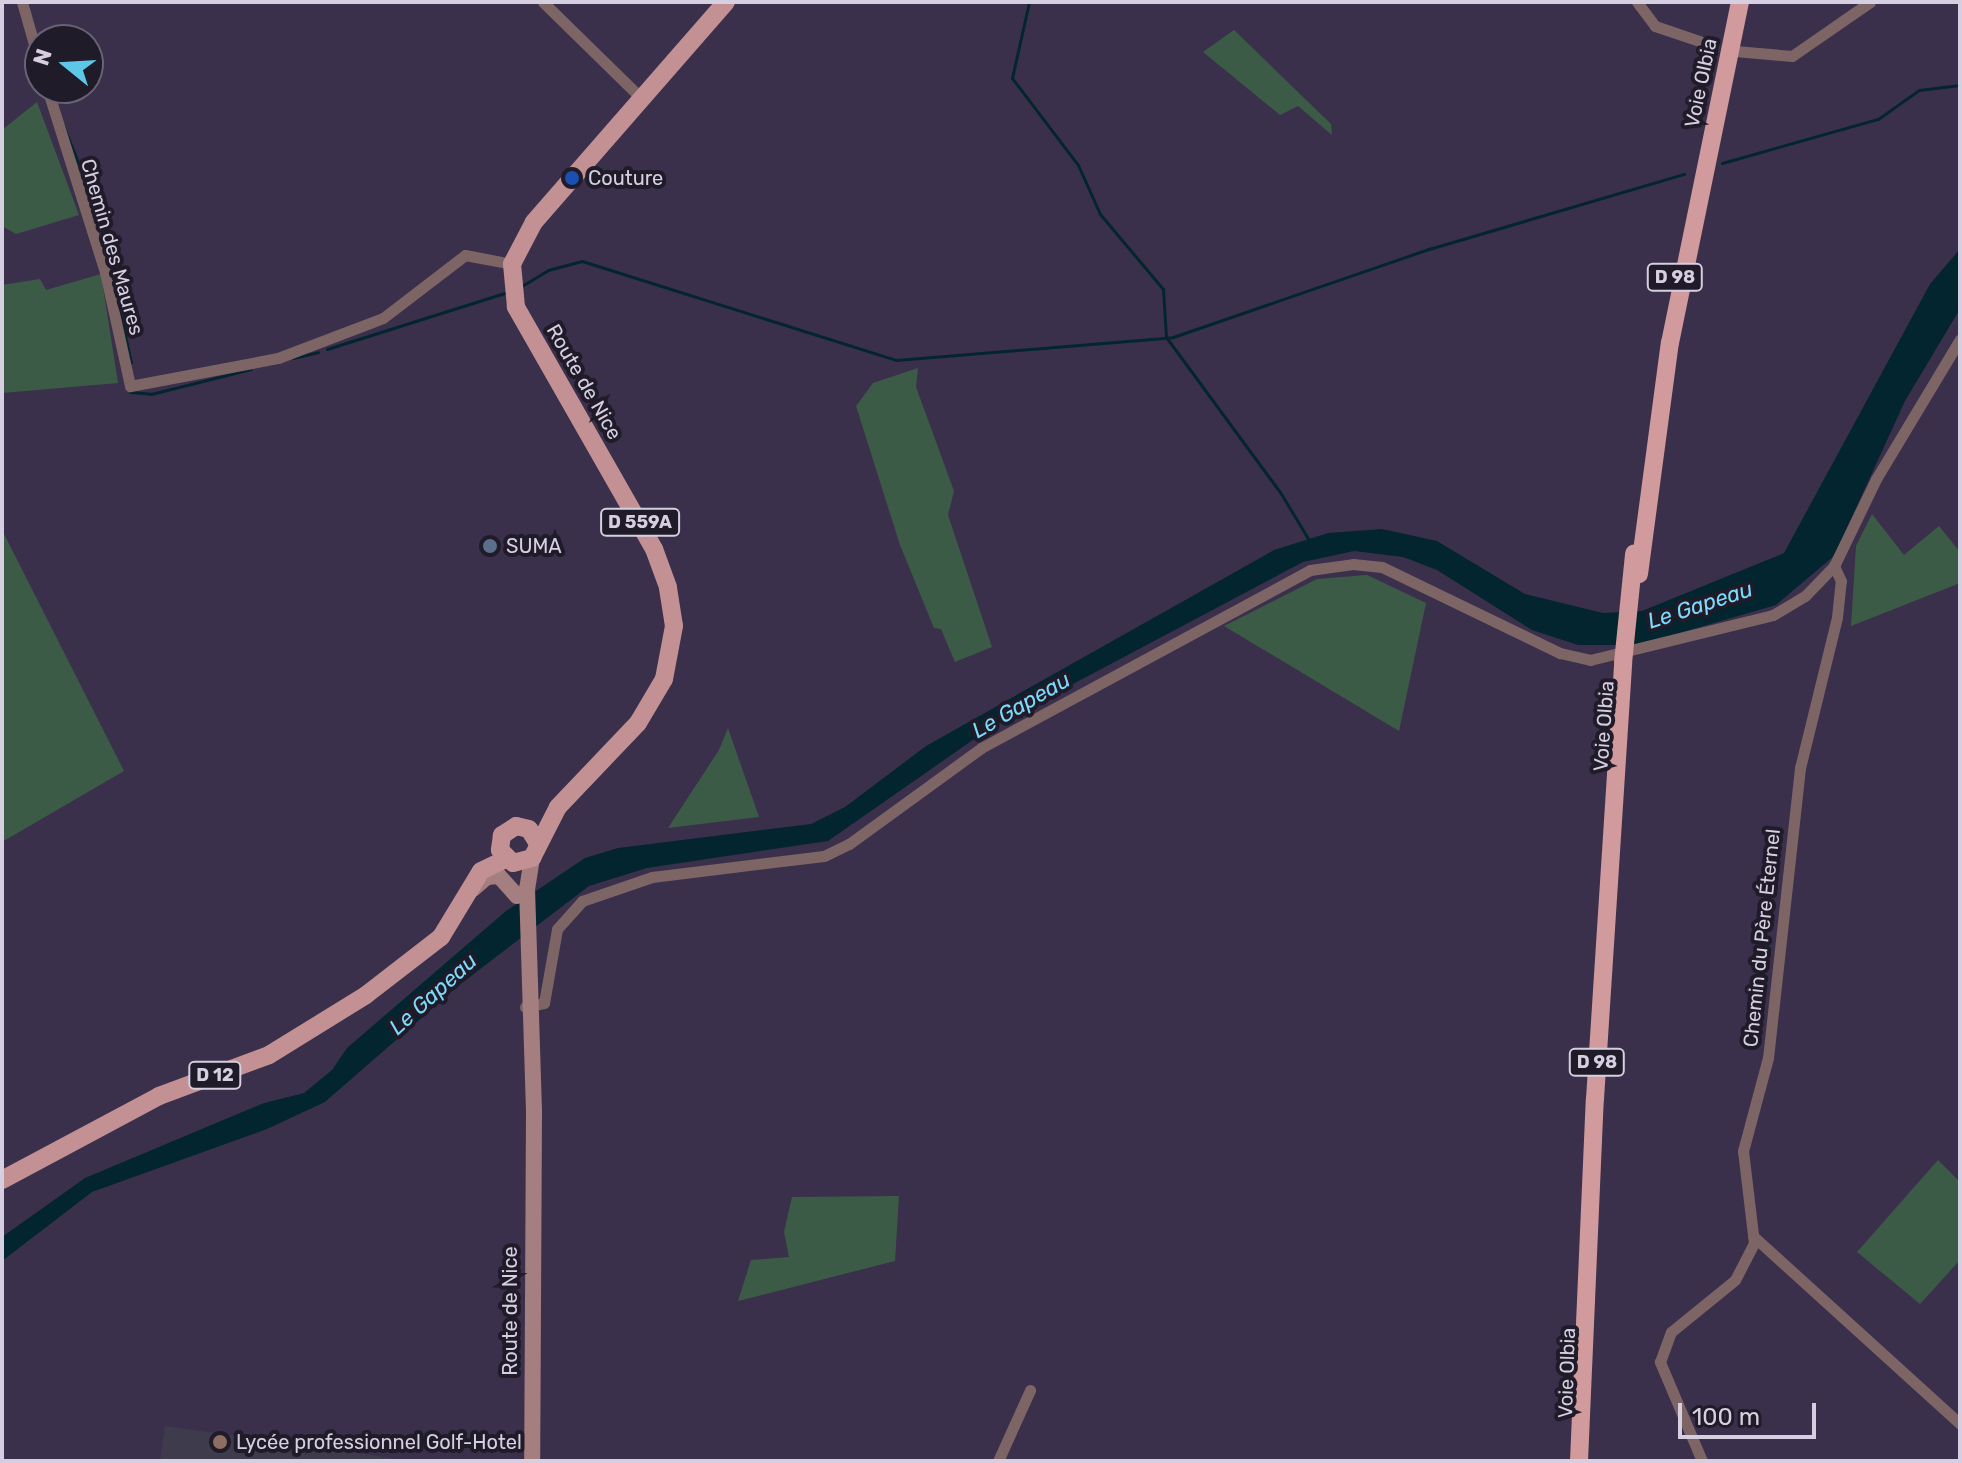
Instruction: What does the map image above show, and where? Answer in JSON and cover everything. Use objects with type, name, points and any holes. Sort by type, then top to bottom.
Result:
[{"type":"highway","name":"Voie Olbia","points":[[1579,1461],[1595,1086],[1637,554],[1667,320],[1729,2]]},
{"type":"highway","name":"Voie Olbia","points":[[1637,554],[1670,343],[1740,2]]},
{"type":"highway","name":"Voie Olbia","points":[[1588,1461],[1627,664]]},
{"type":"main road","points":[[512,264],[534,222],[726,2]]},
{"type":"main road","name":"Route de Nice","points":[[512,264],[516,307],[654,549],[668,587],[674,626],[658,695],[558,807]]},
{"type":"main road","name":"D 559A","points":[[525,827],[558,807]]},
{"type":"main road","name":"D 559A","points":[[522,892],[535,850],[558,807]]},
{"type":"main road","points":[[419,956],[474,868],[506,856],[535,850],[525,827],[506,831],[506,856],[522,892],[532,1161]]},
{"type":"main road","points":[[470,891],[487,865],[506,856]]},
{"type":"main road","points":[[470,891],[487,877],[499,876],[522,892]]},
{"type":"main road","name":"D 12","points":[[2,1180],[159,1096],[269,1055],[419,956],[441,937],[470,891]]},
{"type":"main road","points":[[524,952],[529,1006],[532,1161]]},
{"type":"main road","name":"Route de Nice","points":[[532,1161],[532,1461]]},
{"type":"street","points":[[22,2],[28,24]]},
{"type":"street","points":[[543,2],[642,99]]},
{"type":"street","points":[[1637,2],[1655,26],[1714,46]]},
{"type":"street","points":[[1735,51],[1792,56],[1870,2]]},
{"type":"street","name":"Chemin des Maures","points":[[52,104],[105,272],[130,386],[153,386],[278,358],[383,318],[465,255],[512,264]]},
{"type":"street","points":[[529,1006],[544,1003],[563,916],[582,901],[652,877],[824,856],[849,844],[981,748],[1310,570],[1353,564],[1382,567],[1560,653],[1590,660],[1773,615],[1805,596],[1834,566],[1876,479],[1960,339]]},
{"type":"street","name":"Chemin du Père Éternel","points":[[1702,1461],[1660,1362],[1663,1344],[1671,1332],[1735,1280],[1749,1261],[1753,1236],[1743,1151],[1768,1058],[1800,768],[1837,617],[1841,581],[1834,566]]},
{"type":"street","points":[[1753,1236],[1960,1424]]},
{"type":"street","points":[[998,1461],[1030,1390]]},
{"type":"shaded area","name":"Lycée professionnel Golf-Hotel","points":[[165,1426],[391,1458],[391,1461],[160,1461]]},
{"type":"green space","points":[[1234,30],[1331,124],[1332,135],[1298,106],[1280,115],[1203,52]]},
{"type":"green space","points":[[38,104],[79,215],[16,234],[2,226],[2,130]]},
{"type":"green space","points":[[101,274],[118,383],[2,393],[2,285],[40,279],[46,290]]},
{"type":"green space","points":[[918,368],[916,387],[954,491],[948,515],[992,647],[955,662],[941,629],[934,628],[900,545],[856,406],[873,383]]},
{"type":"green space","points":[[1872,514],[1904,555],[1939,526],[1960,552],[1960,583],[1851,626],[1856,546]]},
{"type":"green space","points":[[2,530],[124,771],[2,842]]},
{"type":"green space","points":[[1367,575],[1426,603],[1399,731],[1224,626],[1317,579]]},
{"type":"green space","points":[[728,728],[759,817],[668,828],[719,750]]},
{"type":"green space","points":[[1938,1160],[1960,1182],[1960,1260],[1920,1304],[1857,1252]]},
{"type":"green space","points":[[899,1196],[895,1261],[738,1301],[751,1260],[789,1257],[784,1232],[792,1197]]},
{"type":"water","name":"Le Gapeau","points":[[1960,249],[1960,309],[1905,401],[1834,556],[1776,605],[1638,645],[1578,645],[1532,630],[1437,570],[1403,557],[1354,551],[1303,562],[990,728],[828,841],[647,868],[589,886],[458,986],[325,1102],[267,1129],[92,1192],[2,1261],[2,1237],[85,1178],[264,1103],[304,1093],[332,1070],[347,1048],[506,911],[585,858],[618,848],[811,824],[845,807],[926,746],[1274,550],[1328,533],[1382,529],[1437,541],[1525,594],[1603,613],[1642,611],[1784,553],[1930,284]]},
{"type":"waterway","points":[[1029,2],[1012,78],[1078,165],[1100,214],[1163,289],[1166,337],[1280,492],[1309,540]]},
{"type":"waterway","points":[[1722,163],[1878,119],[1919,90],[1960,85]]},
{"type":"waterway","points":[[63,125],[99,215],[131,363]]},
{"type":"waterway","points":[[520,287],[548,270],[582,261],[896,360],[1173,337],[1429,249],[1684,174]]},
{"type":"waterway","points":[[327,349],[505,293]]},
{"type":"waterway","points":[[293,358],[318,352]]},
{"type":"waterway","points":[[130,392],[151,394],[251,369]]},
{"type":"place","name":"Couture","points":[[572,178]]},
{"type":"place","name":"SUMA","points":[[490,546]]},
{"type":"place","name":"Lycée professionnel Golf-Hotel","points":[[220,1442]]}]
